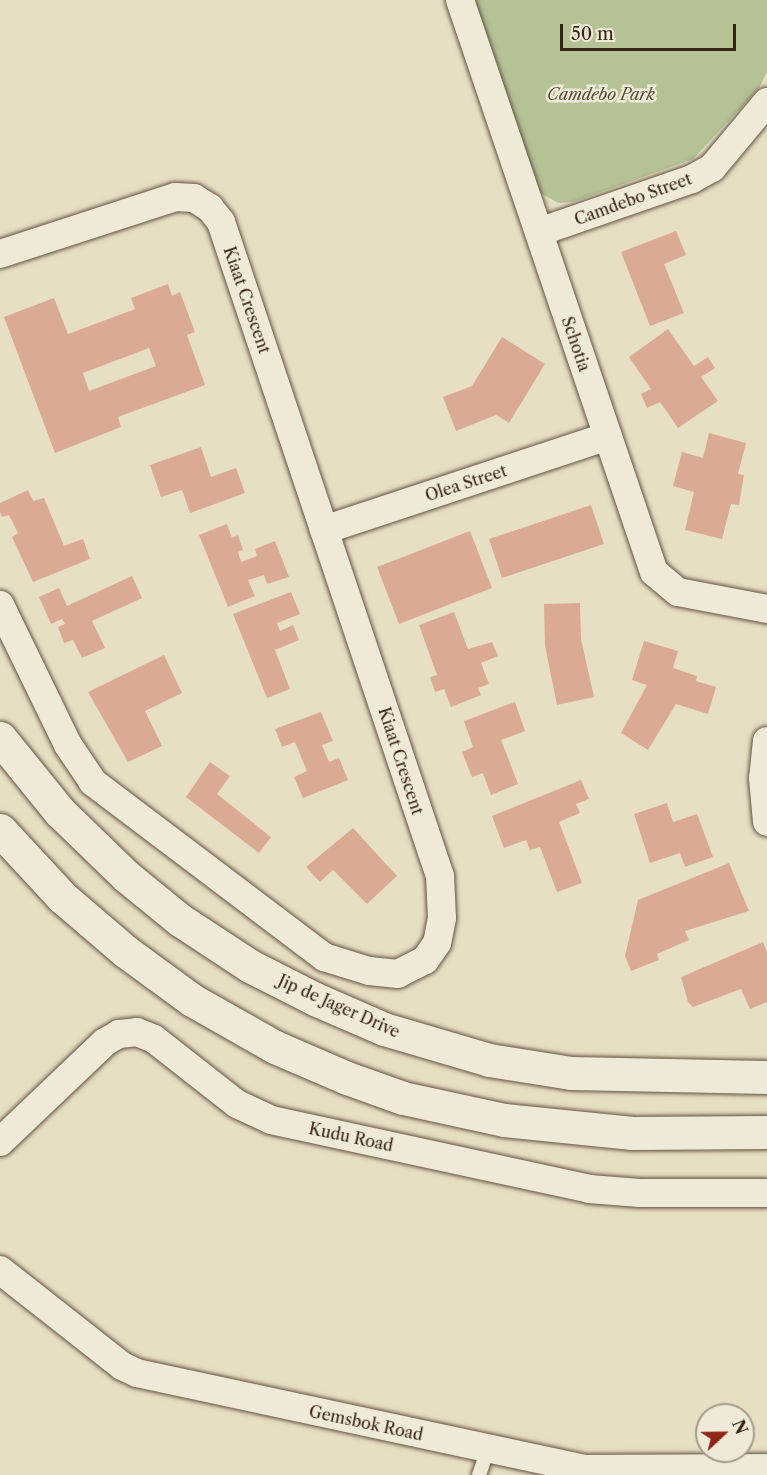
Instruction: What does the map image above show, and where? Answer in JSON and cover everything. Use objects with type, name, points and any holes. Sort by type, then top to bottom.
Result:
[{"type":"main road","name":"Jip de Jager Drive","points":[[0,738],[60,812],[126,876],[180,920],[250,966],[315,999],[384,1029],[489,1060],[571,1073],[767,1077]]},
{"type":"main road","points":[[0,830],[62,897],[125,951],[192,1000],[275,1047],[348,1078],[403,1098],[504,1120],[632,1133],[767,1132]]},
{"type":"street","name":"Schotia","points":[[460,0],[654,572],[664,583],[678,592],[767,609]]},
{"type":"street","name":"Camdebo Street","points":[[539,232],[692,179],[712,168],[767,102]]},
{"type":"street","name":"Kiaat Crescent","points":[[0,254],[175,197],[194,198],[210,208],[221,222],[440,876],[443,900],[437,944],[425,960],[398,974],[369,971],[324,957],[93,782],[68,746],[0,605]]},
{"type":"street","name":"Olea Street","points":[[324,530],[608,436]]},
{"type":"street","points":[[766,816],[763,778],[767,741]]},
{"type":"street","name":"Kudu Road","points":[[0,1142],[105,1042],[119,1034],[137,1032],[154,1039],[237,1104],[271,1120],[589,1189],[640,1193],[767,1193]]},
{"type":"street","name":"Gemsbok Road","points":[[0,1270],[130,1370],[483,1462],[606,1471],[767,1468]]},
{"type":"green space","name":"Camdebo Park","points":[[470,0],[767,0],[767,72],[759,88],[693,159],[573,202],[558,203],[537,191]]},
{"type":"building","points":[[676,231],[686,255],[664,264],[684,313],[650,326],[621,252]]},
{"type":"building","points":[[168,284],[172,296],[180,292],[195,332],[187,335],[205,385],[118,417],[121,427],[55,453],[4,317],[54,298],[68,334],[135,309],[131,298]],"holes":[[[149,348],[156,366],[89,391],[83,373]]]},
{"type":"building","points":[[668,329],[694,366],[708,357],[715,368],[701,377],[718,401],[678,428],[660,402],[647,408],[641,394],[651,389],[629,357]]},
{"type":"building","points":[[502,337],[545,364],[509,423],[496,415],[456,431],[443,397],[472,386]]},
{"type":"building","points":[[709,433],[746,443],[738,474],[744,475],[739,505],[731,504],[722,539],[685,530],[694,492],[673,486],[682,452],[703,458]]},
{"type":"building","points":[[201,447],[211,477],[236,468],[245,493],[190,513],[182,490],[161,497],[150,465]]},
{"type":"building","points":[[28,490],[33,501],[44,498],[64,546],[83,539],[90,559],[33,582],[12,537],[18,533],[9,515],[2,517],[0,512],[0,503]]},
{"type":"building","points":[[591,505],[604,544],[502,578],[489,539]]},
{"type":"building","points":[[227,524],[232,538],[238,535],[243,550],[238,552],[241,562],[257,556],[255,549],[275,541],[289,577],[267,584],[264,575],[248,580],[255,596],[228,607],[199,535]]},
{"type":"building","points":[[470,531],[492,588],[399,624],[377,567]]},
{"type":"building","points":[[132,576],[142,598],[92,621],[105,648],[82,658],[73,640],[64,643],[58,627],[65,624],[62,619],[51,624],[39,597],[59,588],[67,606]]},
{"type":"building","points":[[291,592],[300,614],[277,623],[280,631],[293,625],[299,640],[275,650],[290,689],[267,698],[233,614]]},
{"type":"building","points":[[580,603],[581,639],[594,697],[557,705],[545,646],[544,604]]},
{"type":"building","points":[[454,612],[468,649],[492,642],[498,656],[481,663],[489,684],[478,688],[481,695],[451,707],[444,689],[435,692],[430,677],[437,675],[419,625]]},
{"type":"building","points":[[644,641],[678,651],[673,668],[697,676],[696,681],[716,687],[708,714],[676,704],[648,750],[621,733],[647,685],[632,680]]},
{"type":"building","points":[[164,655],[182,693],[145,711],[162,746],[128,762],[88,692]]},
{"type":"building","points":[[515,702],[525,731],[501,740],[518,784],[491,795],[483,773],[472,777],[462,752],[473,747],[464,721]]},
{"type":"building","points":[[321,712],[333,741],[322,745],[329,762],[339,758],[348,780],[303,798],[294,777],[307,771],[295,742],[282,747],[275,729]]},
{"type":"building","points":[[210,762],[230,776],[217,794],[271,837],[259,853],[186,797]]},
{"type":"building","points":[[581,780],[589,799],[576,804],[580,813],[559,822],[582,883],[557,892],[540,847],[530,850],[526,840],[504,848],[492,816]]},
{"type":"building","points":[[667,803],[673,822],[697,814],[713,857],[685,867],[680,853],[650,863],[634,814]]},
{"type":"building","points":[[353,828],[397,876],[367,904],[333,870],[320,882],[306,867]]},
{"type":"building","points":[[729,863],[749,911],[685,931],[689,940],[657,954],[659,960],[631,971],[625,956],[638,900]]},
{"type":"building","points":[[763,942],[767,952],[767,1002],[750,1009],[741,989],[693,1007],[688,1002],[681,977]]}]
